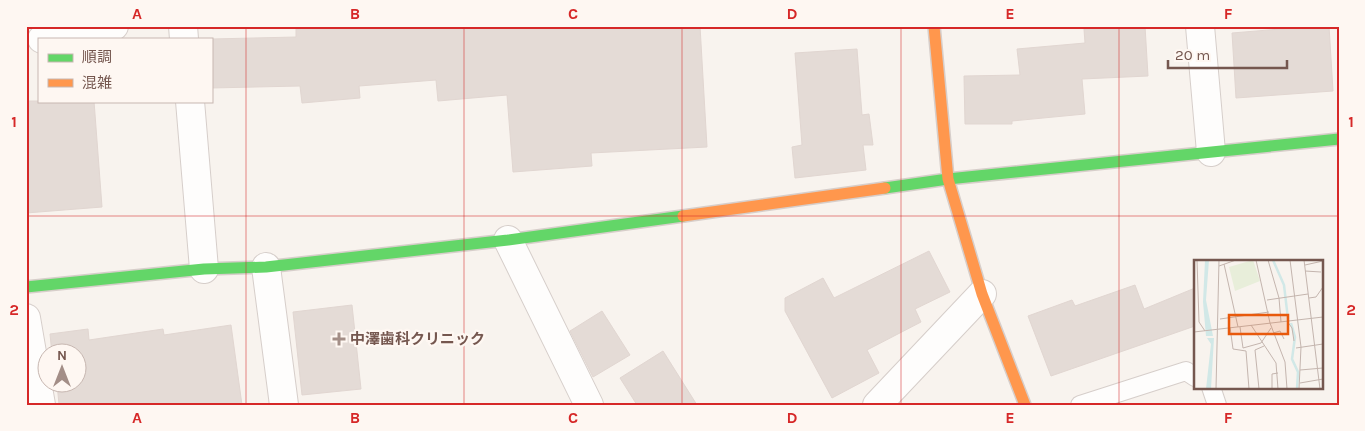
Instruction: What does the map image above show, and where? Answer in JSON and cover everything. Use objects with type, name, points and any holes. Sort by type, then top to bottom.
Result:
[{"type":"street","points":[[46,38],[114,26]]},
{"type":"street","points":[[934,26],[948,179],[982,294],[1025,405]]},
{"type":"street","points":[[1200,26],[1211,152]]},
{"type":"street","points":[[190,102],[204,269]]},
{"type":"street","points":[[26,287],[204,269],[266,266],[508,240],[948,179],[1339,139]]},
{"type":"street","points":[[508,240],[589,405]]},
{"type":"street","points":[[266,266],[284,405]]},
{"type":"street","points":[[877,405],[982,294]]},
{"type":"street","points":[[26,318],[41,405]]},
{"type":"lane","points":[[1080,405],[1186,370],[1194,376]]},
{"type":"lane","points":[[1211,388],[1217,405]]},
{"type":"building","points":[[324,26],[700,26],[707,147],[591,153],[592,166],[513,172],[507,95],[438,101],[436,80],[359,86],[360,98],[302,103],[300,86],[212,88],[212,39],[296,37],[296,29]]},
{"type":"building","points":[[1145,26],[1148,76],[1082,79],[1085,114],[1012,121],[1012,124],[965,124],[964,76],[1020,75],[1017,49],[1085,43],[1084,29]]},
{"type":"building","points":[[1293,26],[1329,26],[1333,91],[1236,98],[1232,33],[1293,28]]},
{"type":"building","points":[[857,49],[862,115],[869,114],[873,145],[863,145],[866,170],[795,178],[792,147],[802,145],[795,53]]},
{"type":"building","points":[[26,101],[94,102],[102,207],[26,213]]},
{"type":"building","points":[[929,251],[950,292],[915,309],[921,322],[867,350],[879,373],[832,398],[785,311],[785,298],[823,278],[834,298]]},
{"type":"building","points":[[1135,285],[1144,309],[1194,288],[1194,326],[1051,376],[1028,316],[1072,300],[1075,306]]},
{"type":"building","points":[[352,305],[361,389],[302,395],[293,312]]},
{"type":"building","points":[[602,311],[630,355],[593,377],[570,331]]},
{"type":"building","points":[[231,325],[242,405],[59,404],[58,394],[88,394],[88,344],[51,344],[50,334],[88,329],[89,340],[163,329],[164,335]]},
{"type":"building","points":[[663,351],[697,405],[637,405],[620,378]]},
{"type":"traffic: fast","points":[[885,188],[948,179],[1339,139]]},
{"type":"traffic: fast","points":[[26,287],[204,269],[266,267],[508,240],[683,216]]},
{"type":"traffic: slow","points":[[934,26],[948,179],[982,294],[1025,405]]},
{"type":"traffic: slow","points":[[683,216],[885,188]]},
{"type":"place","name":"中澤歯科クリニック","points":[[339,339]]}]
